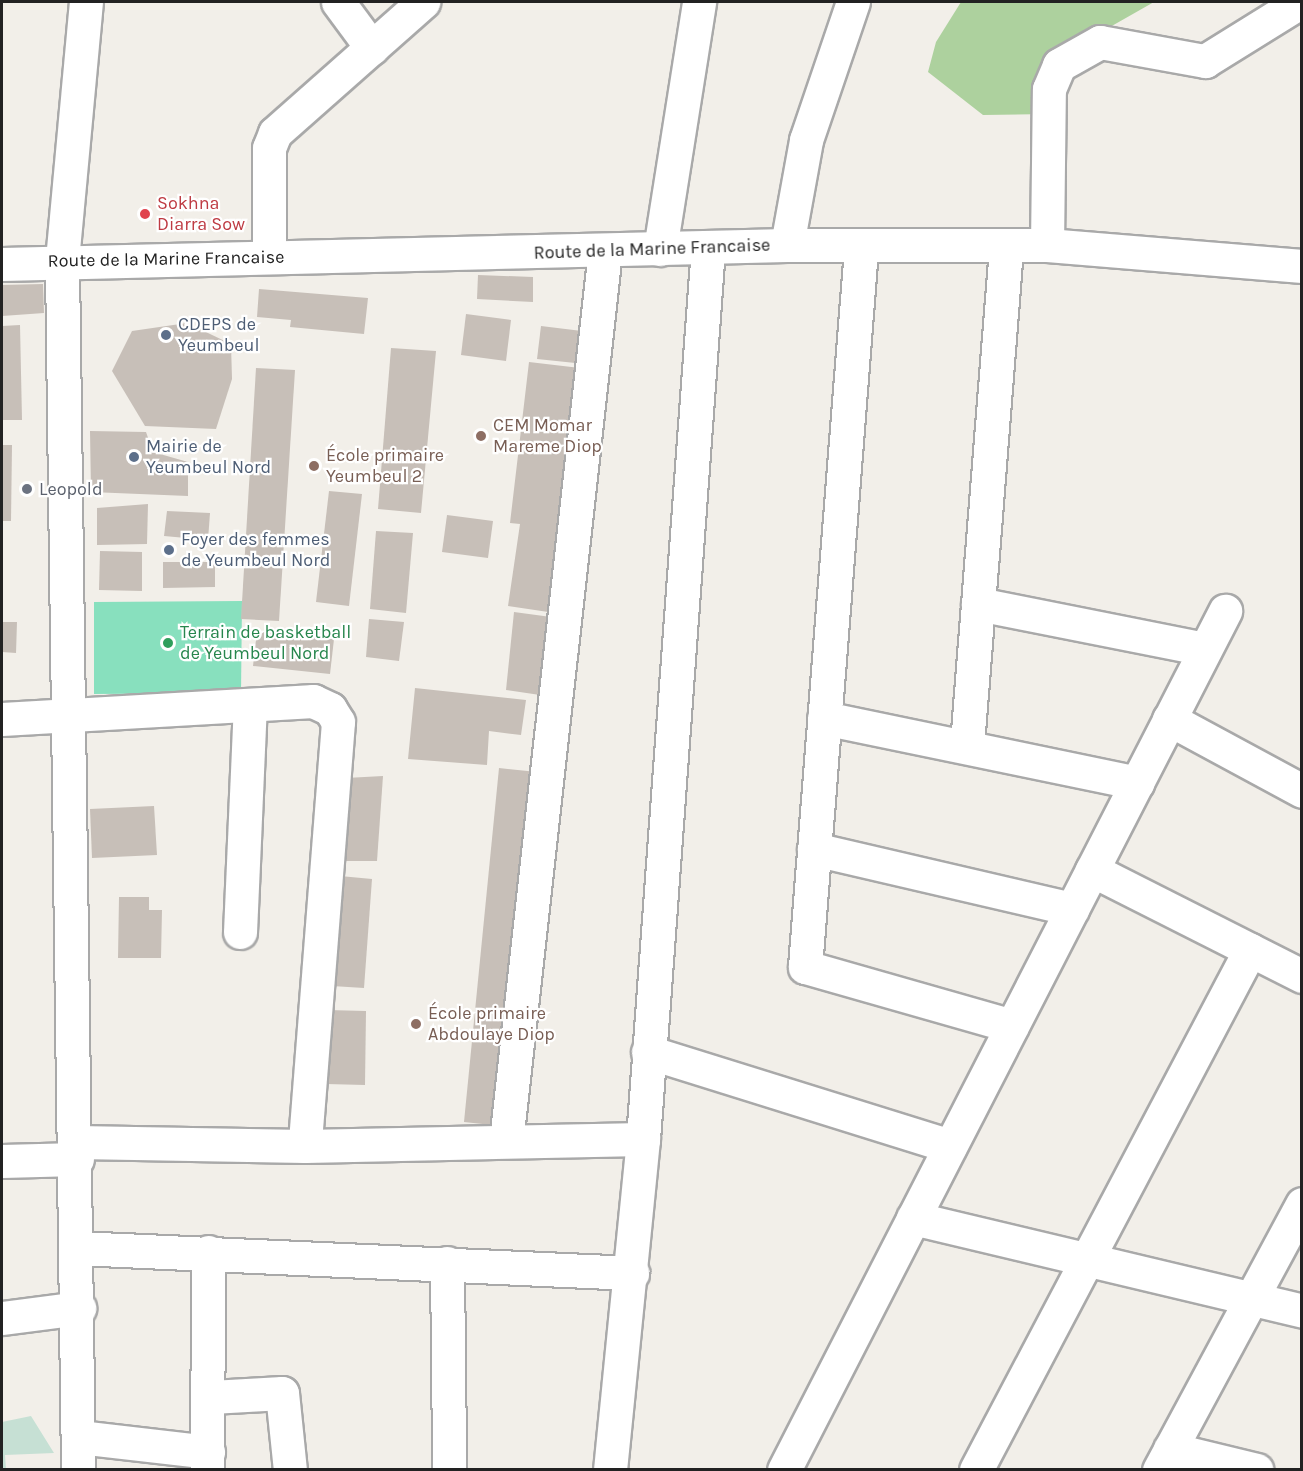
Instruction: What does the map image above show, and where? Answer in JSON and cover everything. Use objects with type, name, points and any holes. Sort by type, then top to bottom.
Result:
[{"type":"street","points":[[78,1470],[77,1150],[62,260],[86,2]]},
{"type":"street","points":[[338,2],[372,48]]},
{"type":"street","points":[[269,257],[269,148],[275,133],[423,2]]},
{"type":"street","points":[[660,249],[699,2]]},
{"type":"street","points":[[787,245],[806,140],[853,2]]},
{"type":"street","points":[[1047,245],[1049,89],[1059,65],[1100,42],[1205,61],[1297,4]]},
{"type":"street","name":"Route de la Marine Francaise","points":[[2,264],[62,260],[605,251],[787,245],[861,249],[1047,245],[1302,266]]},
{"type":"street","points":[[967,744],[1006,246]]},
{"type":"street","points":[[610,1470],[632,1272],[643,1140],[708,248]]},
{"type":"street","points":[[861,249],[805,966],[1012,1026]]},
{"type":"street","points":[[506,1142],[605,251]]},
{"type":"street","points":[[978,604],[1205,649]]},
{"type":"street","points":[[784,1470],[1225,611]]},
{"type":"street","points":[[2,719],[68,719],[313,701],[330,709],[338,722],[306,1146]]},
{"type":"street","points":[[240,932],[250,705]]},
{"type":"street","points":[[824,718],[967,744],[1137,783]]},
{"type":"street","points":[[1169,719],[1302,791]]},
{"type":"street","points":[[814,849],[1072,909]]},
{"type":"street","points":[[1092,870],[1302,976]]},
{"type":"street","points":[[975,1470],[1250,950]]},
{"type":"street","points":[[648,1052],[950,1146]]},
{"type":"street","points":[[2,1161],[77,1150],[643,1140]]},
{"type":"street","points":[[1257,1470],[1164,1459],[1302,1204]]},
{"type":"street","points":[[914,1218],[1302,1311]]},
{"type":"street","points":[[77,1248],[632,1272]]},
{"type":"street","points":[[79,1437],[208,1461],[211,1396],[208,1252]]},
{"type":"street","points":[[447,1263],[449,1470]]},
{"type":"street","points":[[2,1318],[79,1308]]},
{"type":"street","points":[[211,1396],[282,1393],[290,1470]]},
{"type":"green space","points":[[961,2],[1154,2],[1066,52],[1049,114],[983,115],[928,72],[936,42]]},
{"type":"green space","name":"Terrain de basketball de Yeumbeul Nord","points":[[242,601],[241,693],[94,694],[94,602]]},
{"type":"green space","points":[[31,1416],[54,1453],[5,1455],[6,1469],[2,1469],[2,1422]]},
{"type":"building","points":[[478,275],[533,277],[533,302],[477,299]]},
{"type":"building","points":[[43,284],[44,313],[2,316],[2,285]]},
{"type":"building","points":[[259,289],[368,298],[364,334],[290,327],[291,320],[257,317]]},
{"type":"building","points":[[466,314],[511,320],[506,361],[461,355]]},
{"type":"building","points":[[187,323],[231,344],[232,379],[216,429],[145,426],[112,371],[132,331]]},
{"type":"building","points":[[20,325],[22,420],[2,420],[2,326]]},
{"type":"building","points":[[541,326],[590,332],[585,364],[537,359]]},
{"type":"building","points":[[391,348],[436,351],[421,513],[378,509]]},
{"type":"building","points":[[529,362],[580,368],[555,613],[508,606],[520,524],[510,523]]},
{"type":"building","points":[[256,368],[295,370],[279,621],[241,619]]},
{"type":"building","points":[[90,431],[146,432],[153,452],[188,462],[188,496],[91,492]]},
{"type":"building","points":[[2,445],[12,445],[11,521],[2,521]]},
{"type":"building","points":[[329,491],[362,494],[349,606],[316,602]]},
{"type":"building","points":[[148,504],[147,544],[97,545],[97,508]]},
{"type":"building","points":[[167,511],[210,513],[208,540],[164,536]]},
{"type":"building","points":[[447,515],[493,521],[488,558],[442,552]]},
{"type":"building","points":[[376,531],[413,533],[406,613],[370,609]]},
{"type":"building","points":[[100,551],[142,552],[142,591],[99,590]]},
{"type":"building","points":[[163,562],[215,562],[215,587],[163,588]]},
{"type":"building","points":[[514,612],[551,617],[540,695],[506,690]]},
{"type":"building","points":[[369,619],[404,622],[399,661],[366,657]]},
{"type":"building","points":[[2,622],[17,622],[16,653],[2,652]]},
{"type":"building","points":[[257,631],[334,639],[330,674],[253,666]]},
{"type":"building","points":[[415,688],[526,700],[521,735],[489,731],[487,765],[408,759]]},
{"type":"building","points":[[499,768],[537,772],[501,1126],[464,1122]]},
{"type":"building","points":[[383,776],[377,861],[344,861],[346,778]]},
{"type":"building","points":[[154,806],[157,855],[92,858],[90,809]]},
{"type":"building","points":[[340,876],[372,879],[364,988],[332,986]]},
{"type":"building","points":[[119,897],[149,897],[149,910],[162,910],[161,958],[118,958]]},
{"type":"building","points":[[327,1010],[366,1011],[365,1085],[326,1084]]},
{"type":"place","name":"Sokhna Diarra Sow","points":[[145,214]]},
{"type":"place","name":"CDEPS de Yeumbeul","points":[[166,335]]},
{"type":"place","name":"CEM Momar Mareme Diop","points":[[481,436]]},
{"type":"place","name":"Mairie de Yeumbeul Nord","points":[[134,457]]},
{"type":"place","name":"École primaire Yeumbeul 2","points":[[314,466]]},
{"type":"place","name":"Leopold","points":[[27,489]]},
{"type":"place","name":"Foyer des femmes de Yeumbeul Nord","points":[[169,550]]},
{"type":"place","name":"Terrain de basketball de Yeumbeul Nord","points":[[168,643]]},
{"type":"place","name":"École primaire Abdoulaye Diop","points":[[416,1024]]}]
